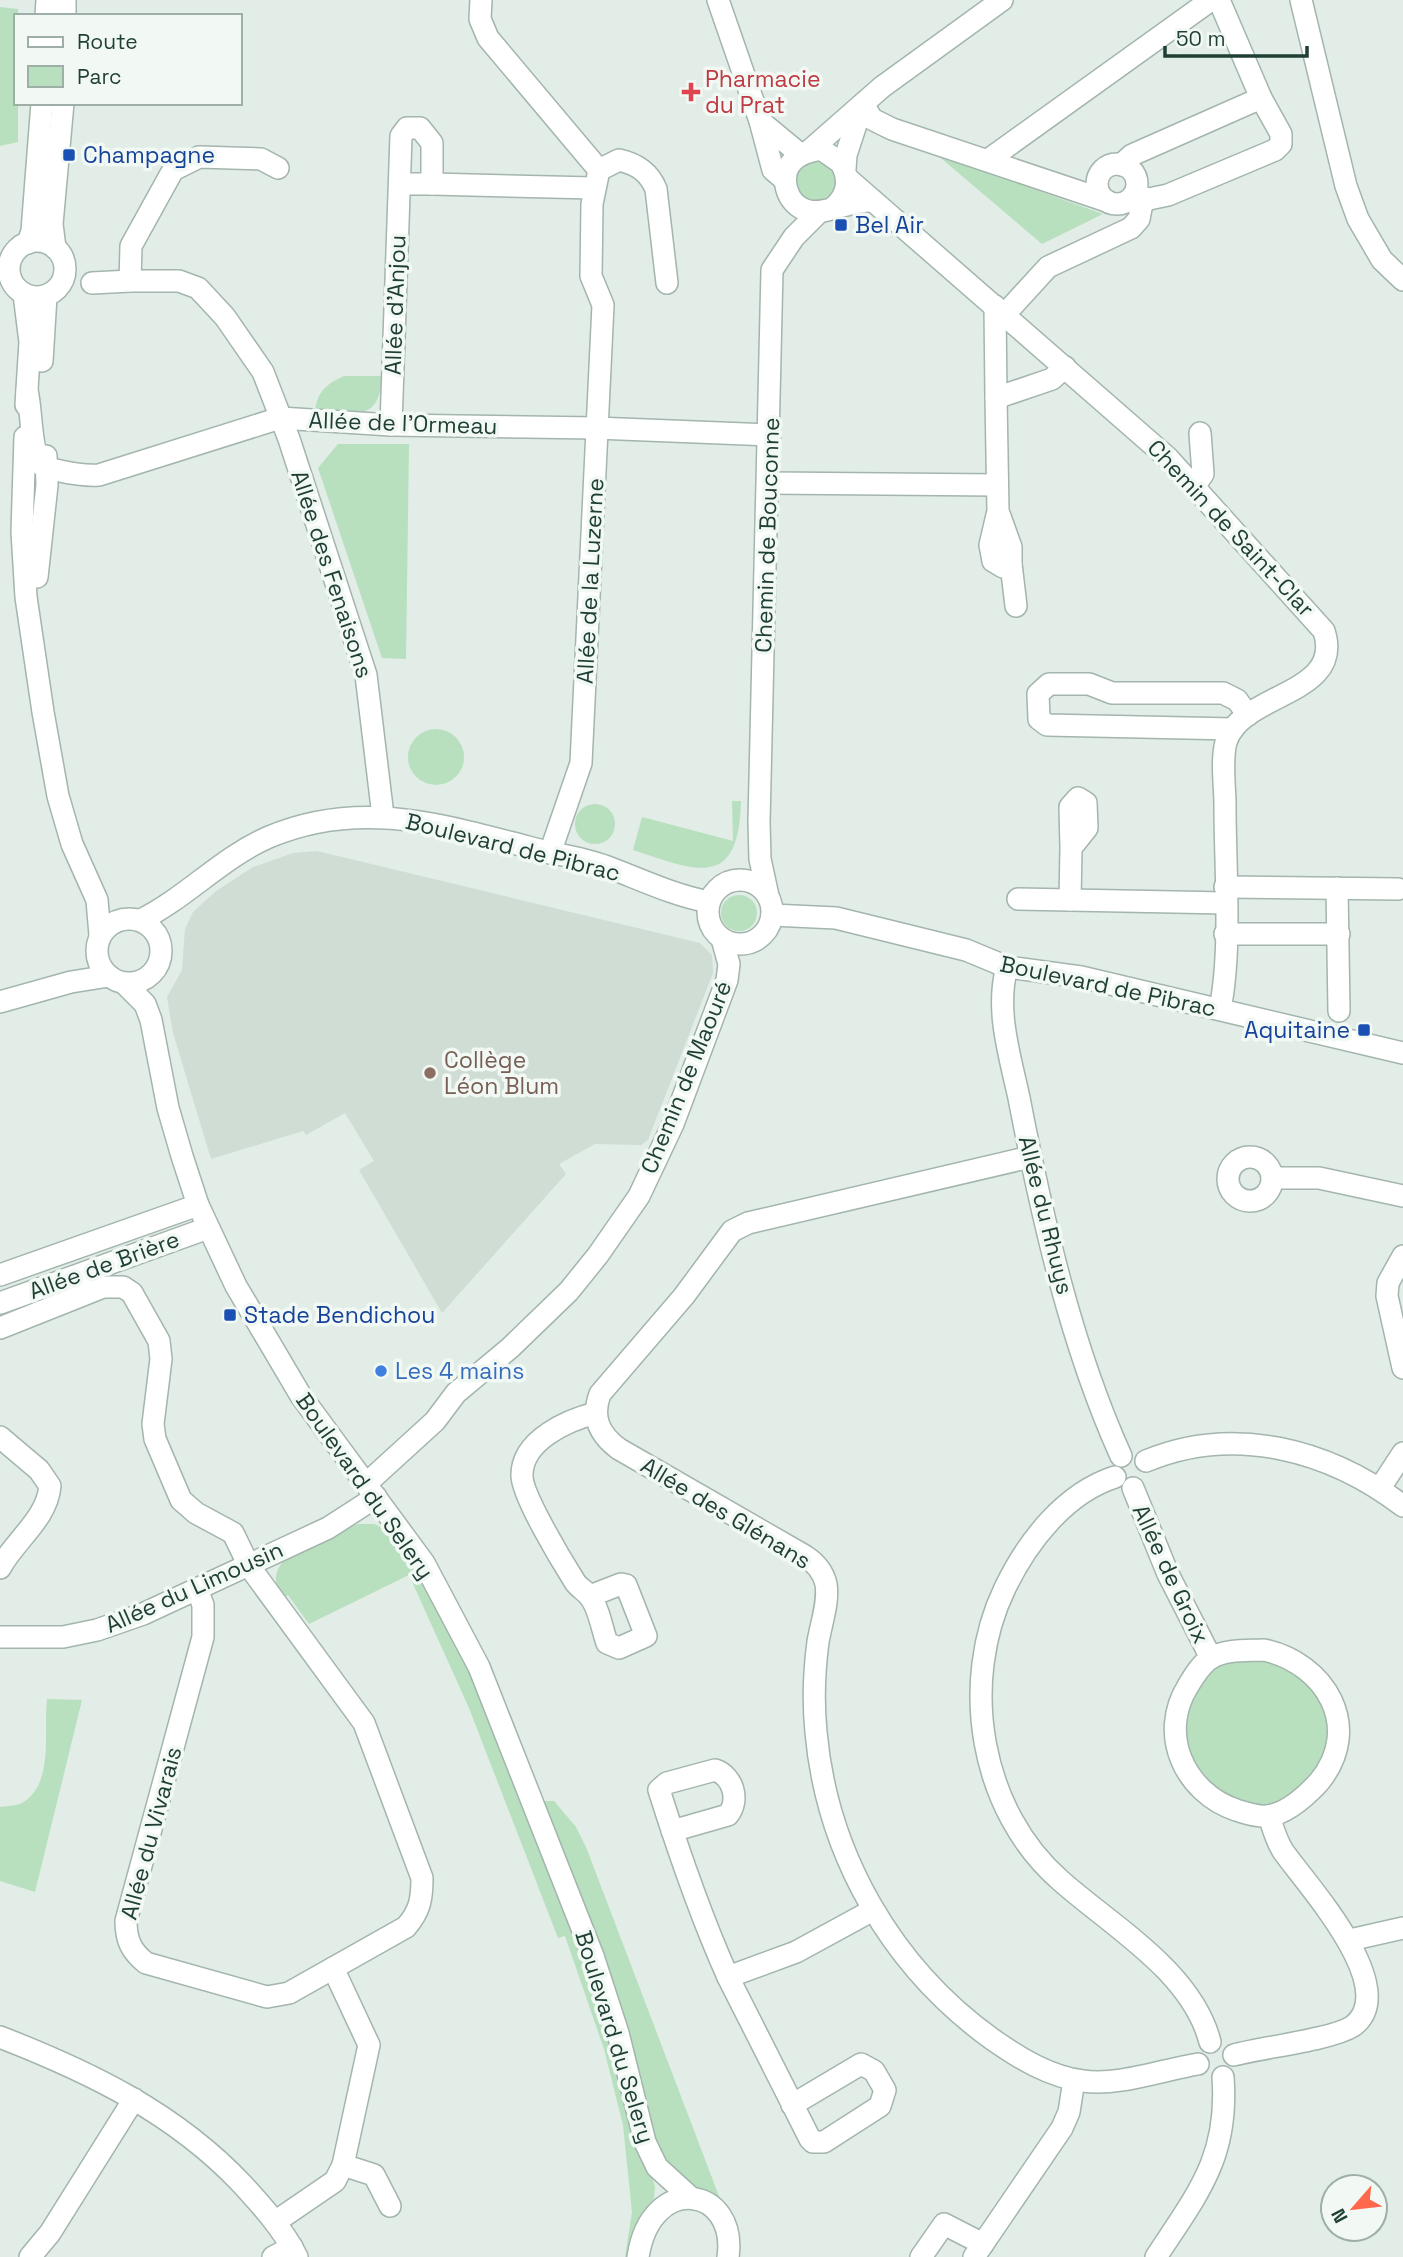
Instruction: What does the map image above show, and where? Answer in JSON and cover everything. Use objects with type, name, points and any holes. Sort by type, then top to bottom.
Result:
[{"type":"street","points":[[481,0],[480,19],[488,38],[596,179]]},
{"type":"street","points":[[718,0],[760,121],[773,170],[786,185],[794,204],[806,211],[826,210],[861,200],[873,201]]},
{"type":"street","points":[[786,185],[788,167],[804,153],[882,87],[1002,0]]},
{"type":"street","points":[[988,160],[1211,0]]},
{"type":"street","points":[[863,104],[872,118],[882,124],[1107,201],[1122,204],[1138,197],[1168,195],[1280,146],[1281,134],[1261,98],[1219,0]]},
{"type":"street","points":[[1301,0],[1346,186],[1358,219],[1382,260],[1403,280]]},
{"type":"street","points":[[1062,186],[1100,174],[1106,168],[1121,165],[1132,155],[1261,98]]},
{"type":"street","points":[[826,210],[844,195],[846,155],[863,104]]},
{"type":"street","points":[[42,105],[33,231],[14,252],[9,273],[30,342],[22,532],[26,597],[58,796],[72,844],[97,900],[98,962],[145,1004]]},
{"type":"street","points":[[55,248],[52,224],[62,105]]},
{"type":"street","points":[[760,121],[804,153],[821,149],[834,156],[846,174]]},
{"type":"street","name":"Allée d'Anjou","points":[[391,425],[401,136],[407,128],[424,130],[432,143],[432,184]]},
{"type":"street","points":[[130,281],[131,246],[173,170],[199,157],[261,159],[278,168]]},
{"type":"street","points":[[400,184],[596,179],[620,160],[639,167],[653,182],[667,283]]},
{"type":"street","points":[[1016,606],[1011,564],[1000,566],[991,556],[990,539],[998,511],[996,398],[1000,310],[1048,267],[1131,228],[1139,219],[1144,203],[1138,197],[1134,173],[1121,165]]},
{"type":"street","name":"Chemin de Saint-Clar","points":[[846,174],[873,201],[1065,367],[1195,485],[1316,618],[1326,637],[1326,654],[1315,674],[1240,722]]},
{"type":"street","points":[[1100,174],[1098,189],[1107,201]]},
{"type":"street","name":"Allée de la Luzerne","points":[[550,853],[581,763],[603,305],[591,276],[596,179]]},
{"type":"street","name":"Chemin de Bouconne","points":[[783,252],[786,185]]},
{"type":"street","name":"Chemin de Bouconne","points":[[770,906],[760,859],[759,822],[772,270],[783,252],[826,210]]},
{"type":"street","points":[[14,252],[47,243],[61,254],[65,272],[56,290],[46,296]]},
{"type":"street","name":"Allée des Fenaisons","points":[[92,283],[178,281],[204,293],[251,351],[280,418],[366,674],[383,816]]},
{"type":"street","points":[[12,284],[46,296]]},
{"type":"street","points":[[33,628],[47,468],[41,393],[46,296]]},
{"type":"street","points":[[996,398],[1052,379],[1065,367]]},
{"type":"street","points":[[27,391],[32,411],[35,455],[47,468]]},
{"type":"street","name":"Allée de l'Ormeau","points":[[47,468],[85,476],[99,475],[280,418],[391,425],[596,428],[770,435]]},
{"type":"street","points":[[1195,485],[1203,474],[1200,433]]},
{"type":"street","points":[[769,483],[997,485]]},
{"type":"street","points":[[1220,1009],[1225,934],[1225,749],[1240,722],[1237,700],[1223,693],[1112,693],[1089,684],[1049,684],[1041,689],[1037,698],[1038,719],[1044,724],[1240,722]]},
{"type":"street","points":[[1101,690],[1102,725]]},
{"type":"street","name":"Boulevard de Pibrac","points":[[133,919],[169,905],[223,862],[273,835],[327,822],[383,816],[425,820],[603,865],[679,896],[709,902]]},
{"type":"street","name":"Chemin de Bouconne","points":[[728,882],[745,859],[759,822]]},
{"type":"street","points":[[1070,848],[1070,900]]},
{"type":"street","points":[[750,881],[770,906],[765,933],[758,939],[740,944],[722,939],[709,923],[709,902],[720,887],[728,882],[750,881]]},
{"type":"street","points":[[1337,888],[1339,1011]]},
{"type":"street","points":[[1018,899],[1225,895],[1337,888],[1398,889]]},
{"type":"street","points":[[97,900],[133,919],[159,937]]},
{"type":"street","points":[[1,1000],[71,982],[117,980],[135,983],[153,972],[161,956],[159,937],[169,905]]},
{"type":"street","name":"Boulevard de Pibrac","points":[[770,906],[836,918],[966,950],[1007,967],[1081,977],[1403,1053]]},
{"type":"street","points":[[71,982],[86,971],[98,944],[115,921],[133,919]]},
{"type":"street","points":[[1225,934],[1339,934]]},
{"type":"street","name":"Chemin de Maouré","points":[[372,1490],[435,1421],[456,1393],[510,1349],[569,1291],[639,1196],[673,1124],[727,980],[729,964],[722,939]]},
{"type":"street","name":"Allée du Rhuys","points":[[1007,967],[1003,999],[1005,1029],[1030,1157],[1071,1313],[1121,1456]]},
{"type":"street","name":"Boulevard du Selery","points":[[153,972],[145,1004],[168,1108],[198,1205],[274,1356],[424,1563],[479,1667],[593,1956],[618,2033],[642,2131],[657,2167],[659,2207]]},
{"type":"street","points":[[590,1597],[569,1571],[528,1499],[522,1475],[529,1453],[560,1426],[596,1413],[596,1404],[606,1386],[684,1296],[732,1231],[748,1223],[1030,1157]]},
{"type":"street","points":[[1272,1178],[1319,1178],[1403,1196]]},
{"type":"street","name":"Allée de Brière","points":[[0,1275],[198,1205]]},
{"type":"street","name":"Allée de Brière","points":[[0,1303],[208,1228]]},
{"type":"street","points":[[1403,1256],[1387,1289],[1403,1368]]},
{"type":"street","name":"Allée du Vivarais","points":[[0,1328],[103,1287],[123,1287],[132,1293],[159,1341],[161,1359],[153,1424],[155,1439],[181,1500],[196,1513],[233,1533],[249,1566],[364,1723],[422,1878],[422,1900],[417,1914],[406,1927],[289,1993],[268,1997],[146,1963],[133,1952],[126,1936],[126,1921],[203,1637],[203,1605],[198,1591]]},
{"type":"street","name":"Allée des Glénans","points":[[596,1413],[604,1436],[619,1449],[805,1556],[819,1567],[826,1594],[815,1676],[818,1755],[837,1832],[873,1910],[917,1971],[959,2013],[1017,2055],[1074,2080],[1104,2081],[1198,2064]]},
{"type":"street","points":[[0,1437],[39,1470],[50,1486],[49,1498],[40,1515],[0,1568]]},
{"type":"street","points":[[1146,1461],[1197,1447],[1260,1445],[1329,1461],[1380,1488],[1403,1506]]},
{"type":"street","points":[[1380,1488],[1403,1453]]},
{"type":"street","points":[[1124,1483],[1116,1462],[1121,1456],[1139,1455],[1146,1461],[1147,1478],[1124,1483],[1090,1488],[1054,1517],[1027,1550],[1009,1580],[995,1612],[985,1647],[980,1695],[983,1730],[999,1793],[1033,1851],[1058,1880],[1175,1978],[1200,2012],[1210,2042]]},
{"type":"street","name":"Allée de Groix","points":[[1124,1483],[1211,1658]]},
{"type":"street","name":"Allée du Limousin","points":[[0,1637],[63,1637],[97,1630],[198,1591],[328,1528],[372,1490]]},
{"type":"street","points":[[1264,1650],[1290,1658],[1313,1673],[1335,1708],[1338,1722],[1335,1749],[1324,1775],[1307,1794],[1281,1812],[1269,1816],[1233,1809],[1203,1792],[1179,1754],[1175,1728],[1179,1704],[1197,1672],[1211,1658],[1228,1653],[1264,1650]]},
{"type":"street","points":[[1234,2055],[1338,2032],[1361,2019],[1369,2006],[1371,1989],[1350,1940],[1325,1900],[1284,1853],[1269,1816]]},
{"type":"street","points":[[672,1830],[728,1977],[792,2105]]},
{"type":"street","points":[[728,1977],[796,1952],[873,1910]]},
{"type":"street","points":[[1350,1940],[1403,1928]]},
{"type":"street","points":[[275,2222],[335,2181],[343,2165],[369,2045],[333,1968]]},
{"type":"street","points":[[0,2037],[134,2099],[172,2122],[213,2154],[275,2222],[287,2254]]},
{"type":"street","points":[[1156,2257],[1202,2186],[1216,2156],[1225,2115],[1223,2077],[1232,2068],[1234,2055],[1225,2043],[1210,2042],[1200,2050],[1198,2064],[1207,2076],[1223,2077]]},
{"type":"street","points":[[921,2257],[944,2224],[978,2251],[1062,2128],[1069,2112],[1074,2080]]},
{"type":"street","points":[[30,2257],[50,2233],[134,2099]]},
{"type":"street","points":[[343,2165],[374,2175],[390,2206]]},
{"type":"street","name":"Boulevard du Selery","points":[[657,2167],[690,2197],[713,2208],[728,2230],[732,2253]]},
{"type":"street","points":[[638,2257],[645,2229],[659,2207],[672,2200],[690,2197]]},
{"type":"shaded area","name":"Collège Léon Blum","points":[[317,851],[700,943],[712,955],[713,973],[648,1140],[641,1145],[595,1144],[559,1164],[566,1174],[442,1313],[359,1170],[374,1161],[345,1113],[306,1135],[303,1131],[211,1159],[173,1033],[167,997],[182,970],[185,929],[193,912],[216,891],[253,867],[293,853]]},
{"type":"green space","points":[[0,7],[18,9],[18,14],[14,14],[14,105],[18,105],[18,142],[0,146]]},
{"type":"green space","points":[[936,154],[1103,214],[1042,244]]},
{"type":"green space","points":[[814,157],[832,164],[839,182],[830,199],[811,204],[795,193],[792,174]]},
{"type":"green space","points":[[344,376],[382,376],[376,402],[370,409],[352,414],[315,412],[318,399],[324,390]]},
{"type":"green space","points":[[338,444],[409,444],[406,659],[382,658],[318,468]]},
{"type":"green space","points":[[430,729],[442,729],[452,733],[460,741],[464,757],[460,773],[452,781],[442,785],[430,785],[420,781],[412,773],[408,763],[408,751],[412,741],[420,733]]},
{"type":"green space","points":[[732,801],[741,801],[738,830],[732,850],[723,862],[710,867],[694,867],[633,850],[642,817],[733,841]]},
{"type":"green space","points":[[595,804],[609,810],[615,824],[609,838],[595,844],[581,838],[575,824],[581,810]]},
{"type":"green space","points":[[739,895],[752,900],[757,913],[752,926],[739,931],[726,926],[721,913],[726,900]]},
{"type":"green space","points":[[358,1524],[374,1524],[385,1529],[397,1541],[419,1574],[465,1660],[591,1975],[655,2187],[654,2198],[638,2227],[631,2257],[625,2257],[632,2212],[623,2125],[604,2049],[565,1936],[558,1938],[469,1708],[409,1575],[309,1624],[288,1595],[282,1599],[276,1583],[278,1570],[286,1559],[298,1550]]},
{"type":"green space","points":[[1266,1657],[1318,1688],[1331,1735],[1325,1761],[1317,1772],[1296,1791],[1261,1810],[1203,1785],[1183,1745],[1186,1702],[1213,1664]]},
{"type":"green space","points":[[47,1699],[82,1700],[35,1892],[0,1881],[0,1807],[22,1803],[39,1783],[45,1756]]},
{"type":"green space","points":[[544,1801],[554,1801],[576,1827],[586,1847],[722,2204],[679,2175],[664,2156],[651,2132],[589,1921]]},
{"type":"place","name":"Pharmacie du Prat","points":[[691,92]]},
{"type":"place","name":"Champagne","points":[[69,155]]},
{"type":"place","name":"Bel Air","points":[[841,225]]},
{"type":"place","name":"Aquitaine","points":[[1364,1030]]},
{"type":"place","name":"Collège Léon Blum","points":[[430,1073]]},
{"type":"place","name":"Stade Bendichou","points":[[230,1315]]},
{"type":"place","name":"Les 4 mains","points":[[381,1371]]}]
